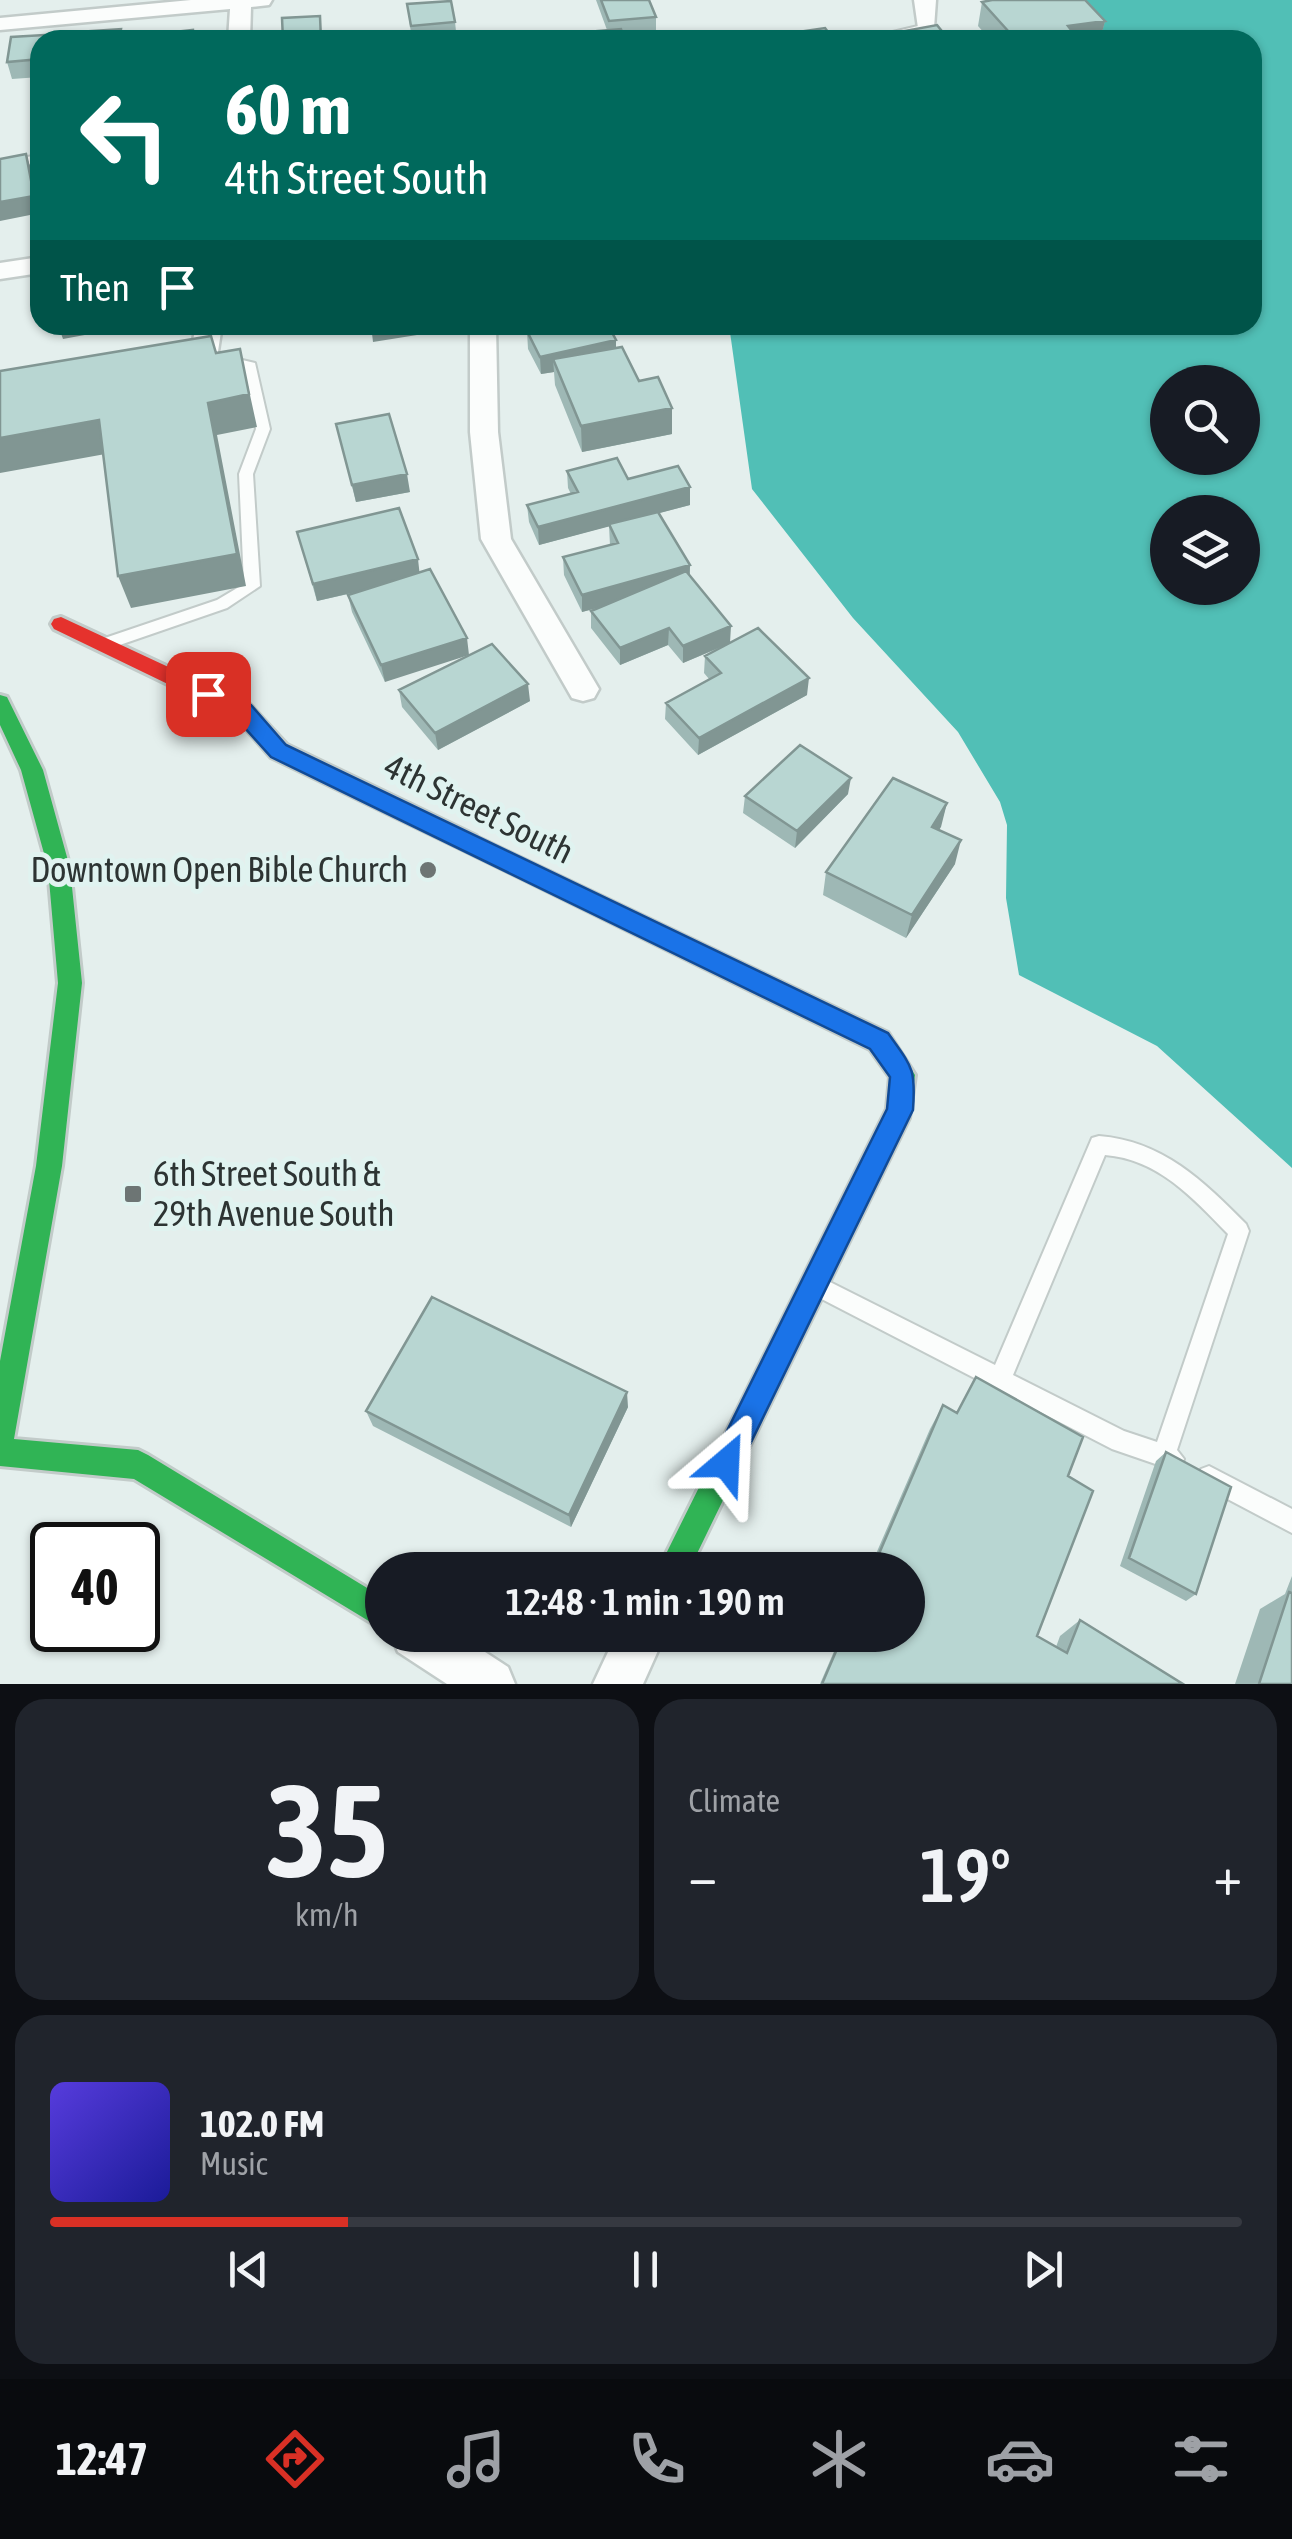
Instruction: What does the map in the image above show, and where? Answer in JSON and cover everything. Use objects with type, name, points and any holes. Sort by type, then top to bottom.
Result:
[{"type":"street","points":[[925,0],[926,23]]},
{"type":"street","points":[[0,24],[247,1],[241,30]]},
{"type":"street","points":[[0,271],[30,266]]},
{"type":"street","points":[[148,367],[203,358],[207,335]]},
{"type":"street","points":[[483,335],[484,432],[496,539],[583,689]]},
{"type":"street","name":"4th Street South","points":[[60,624],[243,711],[278,751],[879,1041],[902,1075],[900,1110],[814,1285]]},
{"type":"street","points":[[0,703],[32,770],[59,868],[70,983],[49,1166],[0,1439]]},
{"type":"street","points":[[682,1552],[814,1285]]},
{"type":"street","points":[[0,1452],[138,1465],[365,1604]]},
{"type":"street","points":[[441,1652],[491,1684]]},
{"type":"street","points":[[617,1684],[633,1652]]},
{"type":"lane","points":[[917,30],[926,23]]},
{"type":"lane","points":[[0,165],[30,161]]},
{"type":"lane","points":[[105,644],[222,604],[252,586],[246,474],[264,429],[260,399],[250,366],[203,358]]},
{"type":"lane","points":[[1000,1379],[1099,1145],[1121,1145],[1175,1168],[1239,1232],[1164,1456]]},
{"type":"lane","points":[[814,1285],[1120,1442],[1164,1456],[1292,1521]]},
{"type":"water","points":[[1074,0],[1292,0],[1292,1168],[1157,1046],[1019,975],[1006,898],[1007,825],[1000,802],[958,732],[853,618],[752,489],[730,335],[1262,335],[1262,30],[1096,30]]},
{"type":"building","points":[[601,0],[649,0],[656,17],[609,21]]},
{"type":"building","points":[[1085,0],[1105,21],[1068,26],[1071,30],[1007,30],[982,2]]},
{"type":"building","points":[[451,1],[455,22],[411,26],[407,4]]},
{"type":"building","points":[[320,16],[321,30],[283,30],[282,18]]},
{"type":"building","points":[[937,25],[941,30],[910,30]]},
{"type":"building","points":[[30,36],[30,60],[7,62],[11,37]]},
{"type":"building","points":[[26,154],[30,197],[0,202],[0,159]]},
{"type":"building","points":[[529,335],[613,335],[616,340],[540,357]]},
{"type":"building","points":[[211,336],[216,353],[240,349],[249,394],[208,403],[237,554],[118,576],[99,420],[0,438],[0,371]]},
{"type":"building","points":[[622,347],[639,381],[658,377],[672,408],[581,426],[553,359]]},
{"type":"building","points":[[389,414],[407,474],[352,485],[336,424]]},
{"type":"building","points":[[617,458],[628,479],[678,466],[690,487],[538,527],[527,505],[578,492],[567,471]]},
{"type":"building","points":[[399,508],[418,559],[313,584],[297,532]]},
{"type":"building","points":[[658,512],[690,565],[582,595],[563,557],[618,543],[609,524]]},
{"type":"building","points":[[430,569],[467,638],[381,665],[348,595]]},
{"type":"building","points":[[686,571],[731,626],[683,646],[669,628],[620,648],[591,611]]},
{"type":"building","points":[[758,628],[809,678],[699,738],[666,703],[721,673],[705,656]]},
{"type":"building","points":[[492,644],[528,684],[435,733],[399,690]]},
{"type":"building","points":[[800,745],[851,778],[797,831],[745,796]]},
{"type":"building","points":[[893,778],[947,803],[932,827],[961,840],[912,915],[826,872]]},
{"type":"building","points":[[432,1297],[627,1392],[569,1515],[366,1411]]},
{"type":"building","points":[[976,1377],[1083,1437],[1068,1476],[1093,1491],[1037,1636],[1067,1653],[1080,1620],[1183,1684],[822,1684],[836,1652],[925,1652],[925,1552],[880,1552],[943,1405],[957,1413]]},
{"type":"building","points":[[1166,1452],[1231,1487],[1196,1594],[1129,1558]]},
{"type":"building","points":[[1289,1592],[1292,1684],[1259,1684]]},
{"type":"traffic: fast","points":[[0,703],[32,770],[59,868],[70,983],[49,1166],[0,1439]]},
{"type":"traffic: fast","points":[[468,842],[879,1041],[903,1075],[900,1110],[682,1552]]},
{"type":"traffic: fast","points":[[0,1452],[138,1465],[365,1604]]},
{"type":"traffic: jam","points":[[61,624],[243,711],[279,751],[468,842]]},
{"type":"place","name":"Downtown Open Bible Church","points":[[428,870]]},
{"type":"place","name":"6th Street South & 29th Avenue South","points":[[133,1194]]},
{"type":"route","points":[[208,694],[243,711],[278,751],[879,1041],[902,1075],[900,1110],[726,1463]]}]
